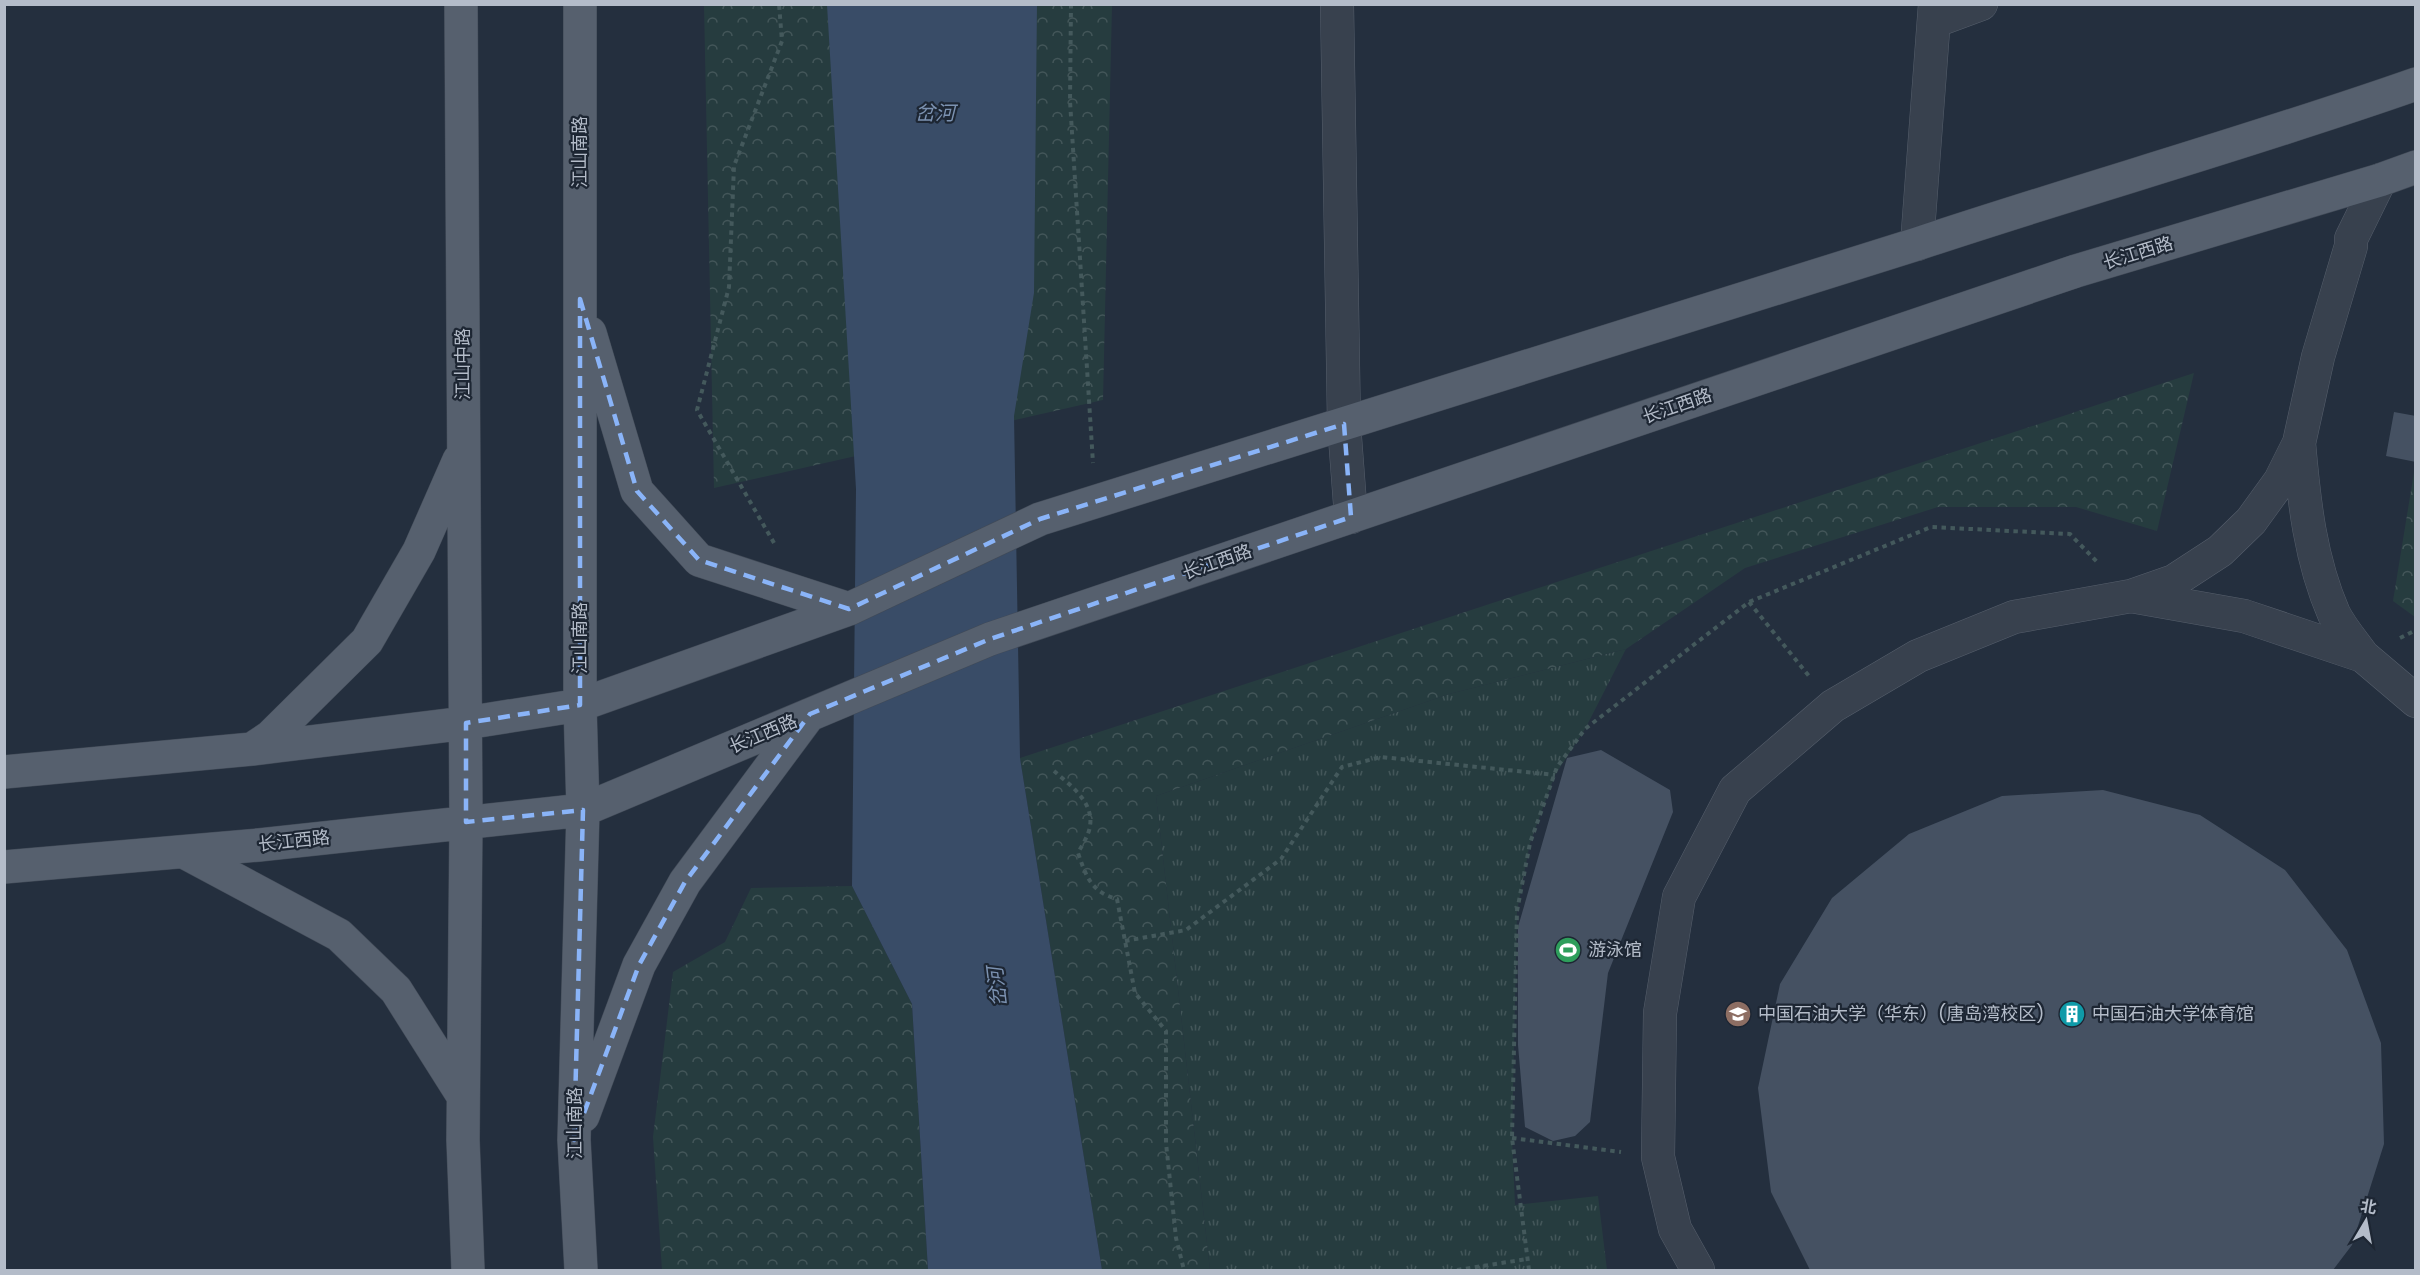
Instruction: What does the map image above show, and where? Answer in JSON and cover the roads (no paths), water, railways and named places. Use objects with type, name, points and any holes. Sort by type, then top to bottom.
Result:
[{"type":"main road","name":"江山中路","points":[[461,4],[466,723]]},
{"type":"main road","name":"江山南路","points":[[580,4],[580,705],[583,810],[574,1140],[581,1270]]},
{"type":"main road","points":[[4,772],[252,749],[466,723],[580,705],[849,609],[1040,519],[1917,244],[2033,205],[2343,110],[2415,84]]},
{"type":"main road","name":"长江西路","points":[[4,867],[184,852],[583,810],[990,639],[2076,271],[2379,180],[2415,167]]},
{"type":"main road","points":[[580,299],[637,491],[699,560],[849,609]]},
{"type":"main road","points":[[252,749],[270,737],[367,641],[419,551],[464,450]]},
{"type":"main road","points":[[574,1140],[639,965],[685,882],[810,714]]},
{"type":"main road","points":[[466,723],[463,1096],[468,1270]]},
{"type":"main road","points":[[184,852],[339,935],[396,990],[463,1096]]},
{"type":"street","points":[[1337,4],[1344,424],[1351,517]]},
{"type":"street","points":[[1917,244],[1935,13],[1981,4]]},
{"type":"street","points":[[1698,1270],[1675,1229],[1658,1156],[1660,1013],[1679,897],[1735,790],[1833,706],[1918,656],[2014,617],[2131,597],[2174,581],[2220,551],[2257,513],[2280,481],[2299,442],[2318,357],[2351,246],[2351,239],[2379,180]]},
{"type":"street","points":[[2299,442],[2306,523],[2318,570],[2335,615],[2363,656],[2415,701]]},
{"type":"street","points":[[2131,597],[2244,616],[2363,656]]},
{"type":"water","name":"岔河","points":[[827,5],[1037,5],[1034,293],[1014,416],[1020,758],[1102,1270],[928,1270],[912,1004],[852,886],[856,489]]},
{"type":"place","name":"游泳馆","points":[[1568,950]]},
{"type":"place","name":"中国石油大学（华东）(唐岛湾校区)","points":[[1738,1014]]},
{"type":"place","name":"中国石油大学体育馆","points":[[2072,1014]]}]
